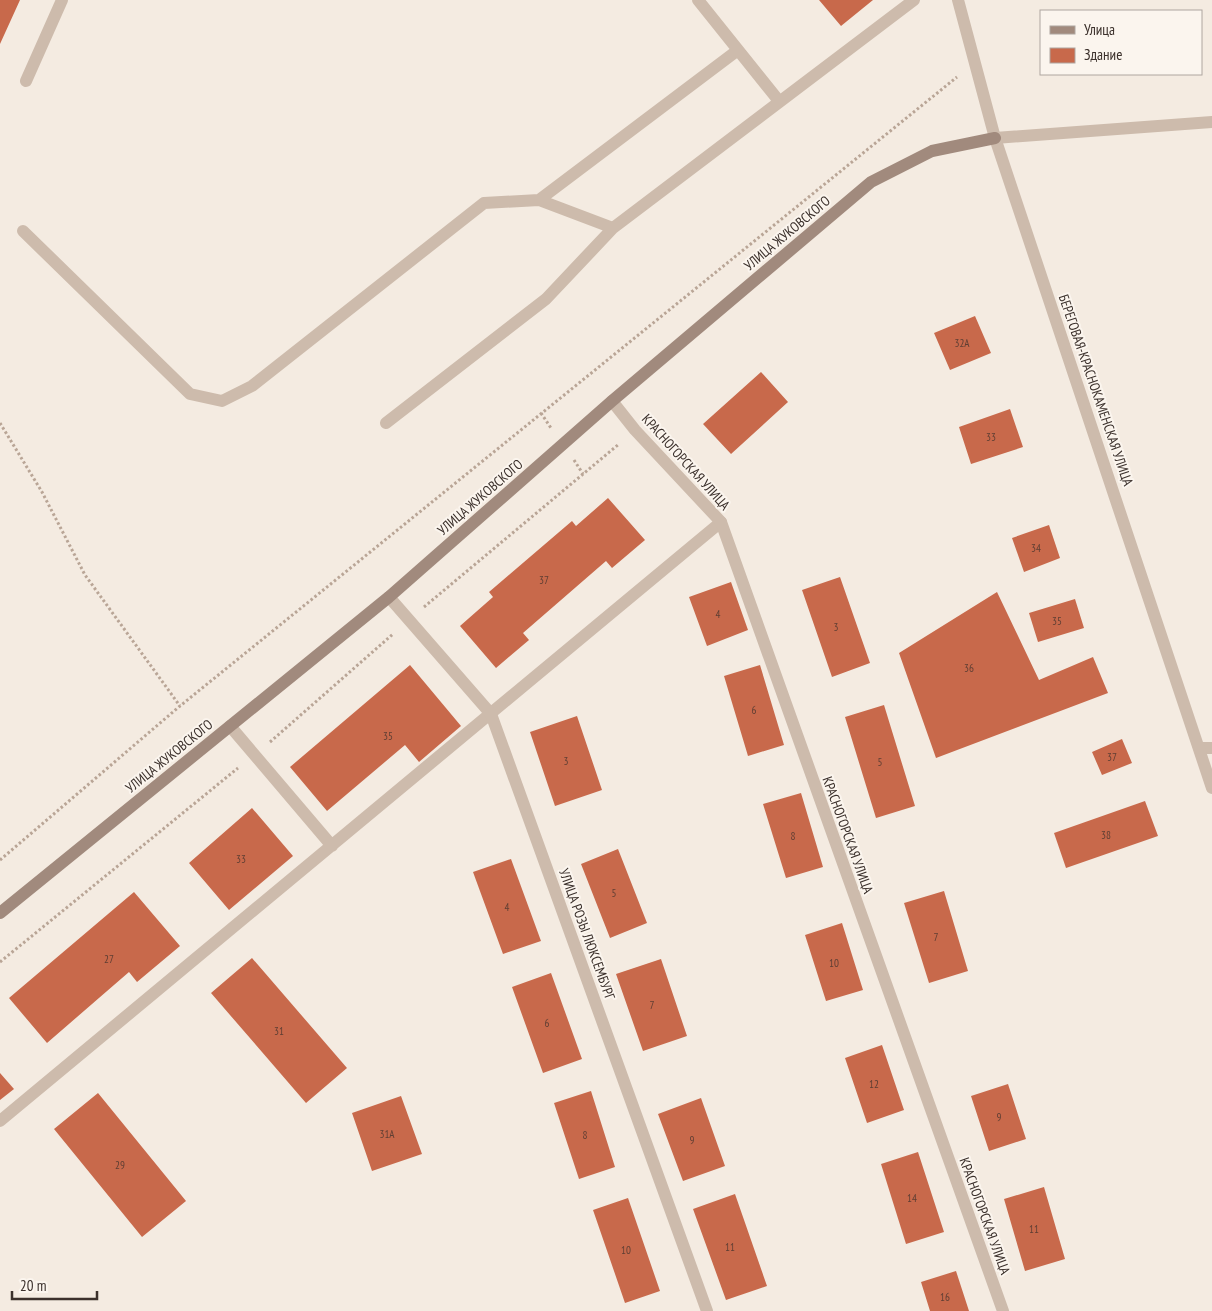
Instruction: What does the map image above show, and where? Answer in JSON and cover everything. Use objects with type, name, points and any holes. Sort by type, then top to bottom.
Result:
[{"type":"street","points":[[26,81],[62,0]]},
{"type":"street","points":[[698,0],[779,101]]},
{"type":"street","points":[[386,423],[546,299],[613,228],[914,0]]},
{"type":"street","name":"БЕРЕГОВАЯ-КРАСНОКАМЕНСКАЯ УЛИЦА","points":[[958,0],[995,138],[1206,748],[1212,788]]},
{"type":"street","points":[[539,200],[738,50]]},
{"type":"street","points":[[995,138],[1212,122]]},
{"type":"street","name":"УЛИЦА ЖУКОВСКОГО","points":[[0,913],[389,596],[612,401],[871,182],[932,151],[995,138]]},
{"type":"street","points":[[23,231],[190,394],[222,400],[252,386],[484,203],[539,200],[613,228]]},
{"type":"street","name":"КРАСНОГОРСКАЯ УЛИЦА","points":[[612,401],[635,430],[721,522],[1003,1311]]},
{"type":"street","points":[[0,1121],[721,522]]},
{"type":"street","name":"УЛИЦА РОЗЫ ЛЮКСЕМБУРГ","points":[[389,596],[491,714],[707,1311]]},
{"type":"street","points":[[230,726],[332,846]]},
{"type":"path","points":[[0,860],[180,706],[974,63]]},
{"type":"path","points":[[0,423],[42,492],[85,575],[180,706]]},
{"type":"path","points":[[0,962],[254,755],[410,619],[635,430]]},
{"type":"building","points":[[0,0],[20,0],[0,44]]},
{"type":"building","points":[[819,0],[873,0],[841,26]]},
{"type":"building","points":[[975,316],[991,353],[950,370],[934,333]]},
{"type":"building","points":[[761,372],[788,402],[731,454],[703,424]]},
{"type":"building","points":[[1010,409],[1023,447],[971,464],[959,427]]},
{"type":"building","points":[[608,498],[645,540],[612,568],[606,561],[523,633],[529,640],[496,668],[460,626],[493,597],[489,592],[572,521],[576,526]]},
{"type":"building","points":[[1049,525],[1060,558],[1024,572],[1012,538]]},
{"type":"building","points":[[840,577],[870,663],[832,677],[802,590]]},
{"type":"building","points":[[731,582],[748,630],[707,646],[689,597]]},
{"type":"building","points":[[997,592],[1039,680],[1093,657],[1108,693],[936,758],[899,653]]},
{"type":"building","points":[[1075,599],[1084,628],[1038,642],[1029,613]]},
{"type":"building","points":[[410,665],[461,726],[419,762],[405,745],[327,811],[290,767]]},
{"type":"building","points":[[760,665],[784,745],[748,756],[724,676]]},
{"type":"building","points":[[884,705],[915,806],[876,818],[845,717]]},
{"type":"building","points":[[577,716],[602,790],[555,806],[530,732]]},
{"type":"building","points":[[1122,739],[1132,763],[1102,775],[1092,752]]},
{"type":"building","points":[[801,793],[823,867],[786,878],[763,804]]},
{"type":"building","points":[[1145,801],[1158,836],[1066,868],[1054,833]]},
{"type":"building","points":[[252,808],[293,856],[229,910],[189,863]]},
{"type":"building","points":[[618,849],[647,923],[610,938],[581,864]]},
{"type":"building","points":[[511,859],[541,941],[503,954],[473,872]]},
{"type":"building","points":[[944,891],[968,971],[929,983],[904,903]]},
{"type":"building","points":[[134,892],[180,946],[137,982],[129,972],[47,1043],[9,998]]},
{"type":"building","points":[[842,923],[863,990],[826,1001],[805,935]]},
{"type":"building","points":[[252,958],[347,1068],[306,1103],[211,993]]},
{"type":"building","points":[[661,959],[687,1036],[643,1051],[616,974]]},
{"type":"building","points":[[551,973],[582,1059],[543,1073],[512,987]]},
{"type":"building","points":[[882,1045],[904,1110],[867,1123],[845,1058]]},
{"type":"building","points":[[0,1073],[14,1089],[0,1100]]},
{"type":"building","points":[[1008,1084],[1026,1139],[989,1151],[971,1096]]},
{"type":"building","points":[[591,1091],[615,1167],[579,1179],[554,1103]]},
{"type":"building","points":[[98,1093],[186,1201],[142,1237],[54,1129]]},
{"type":"building","points":[[401,1096],[422,1154],[372,1171],[352,1113]]},
{"type":"building","points":[[701,1098],[725,1166],[683,1181],[658,1114]]},
{"type":"building","points":[[918,1152],[944,1232],[906,1244],[881,1164]]},
{"type":"building","points":[[1044,1187],[1065,1259],[1025,1271],[1004,1199]]},
{"type":"building","points":[[735,1194],[767,1286],[726,1300],[693,1209]]},
{"type":"building","points":[[628,1198],[660,1291],[625,1303],[593,1210]]},
{"type":"building","points":[[956,1271],[969,1311],[930,1311],[921,1282]]}]
